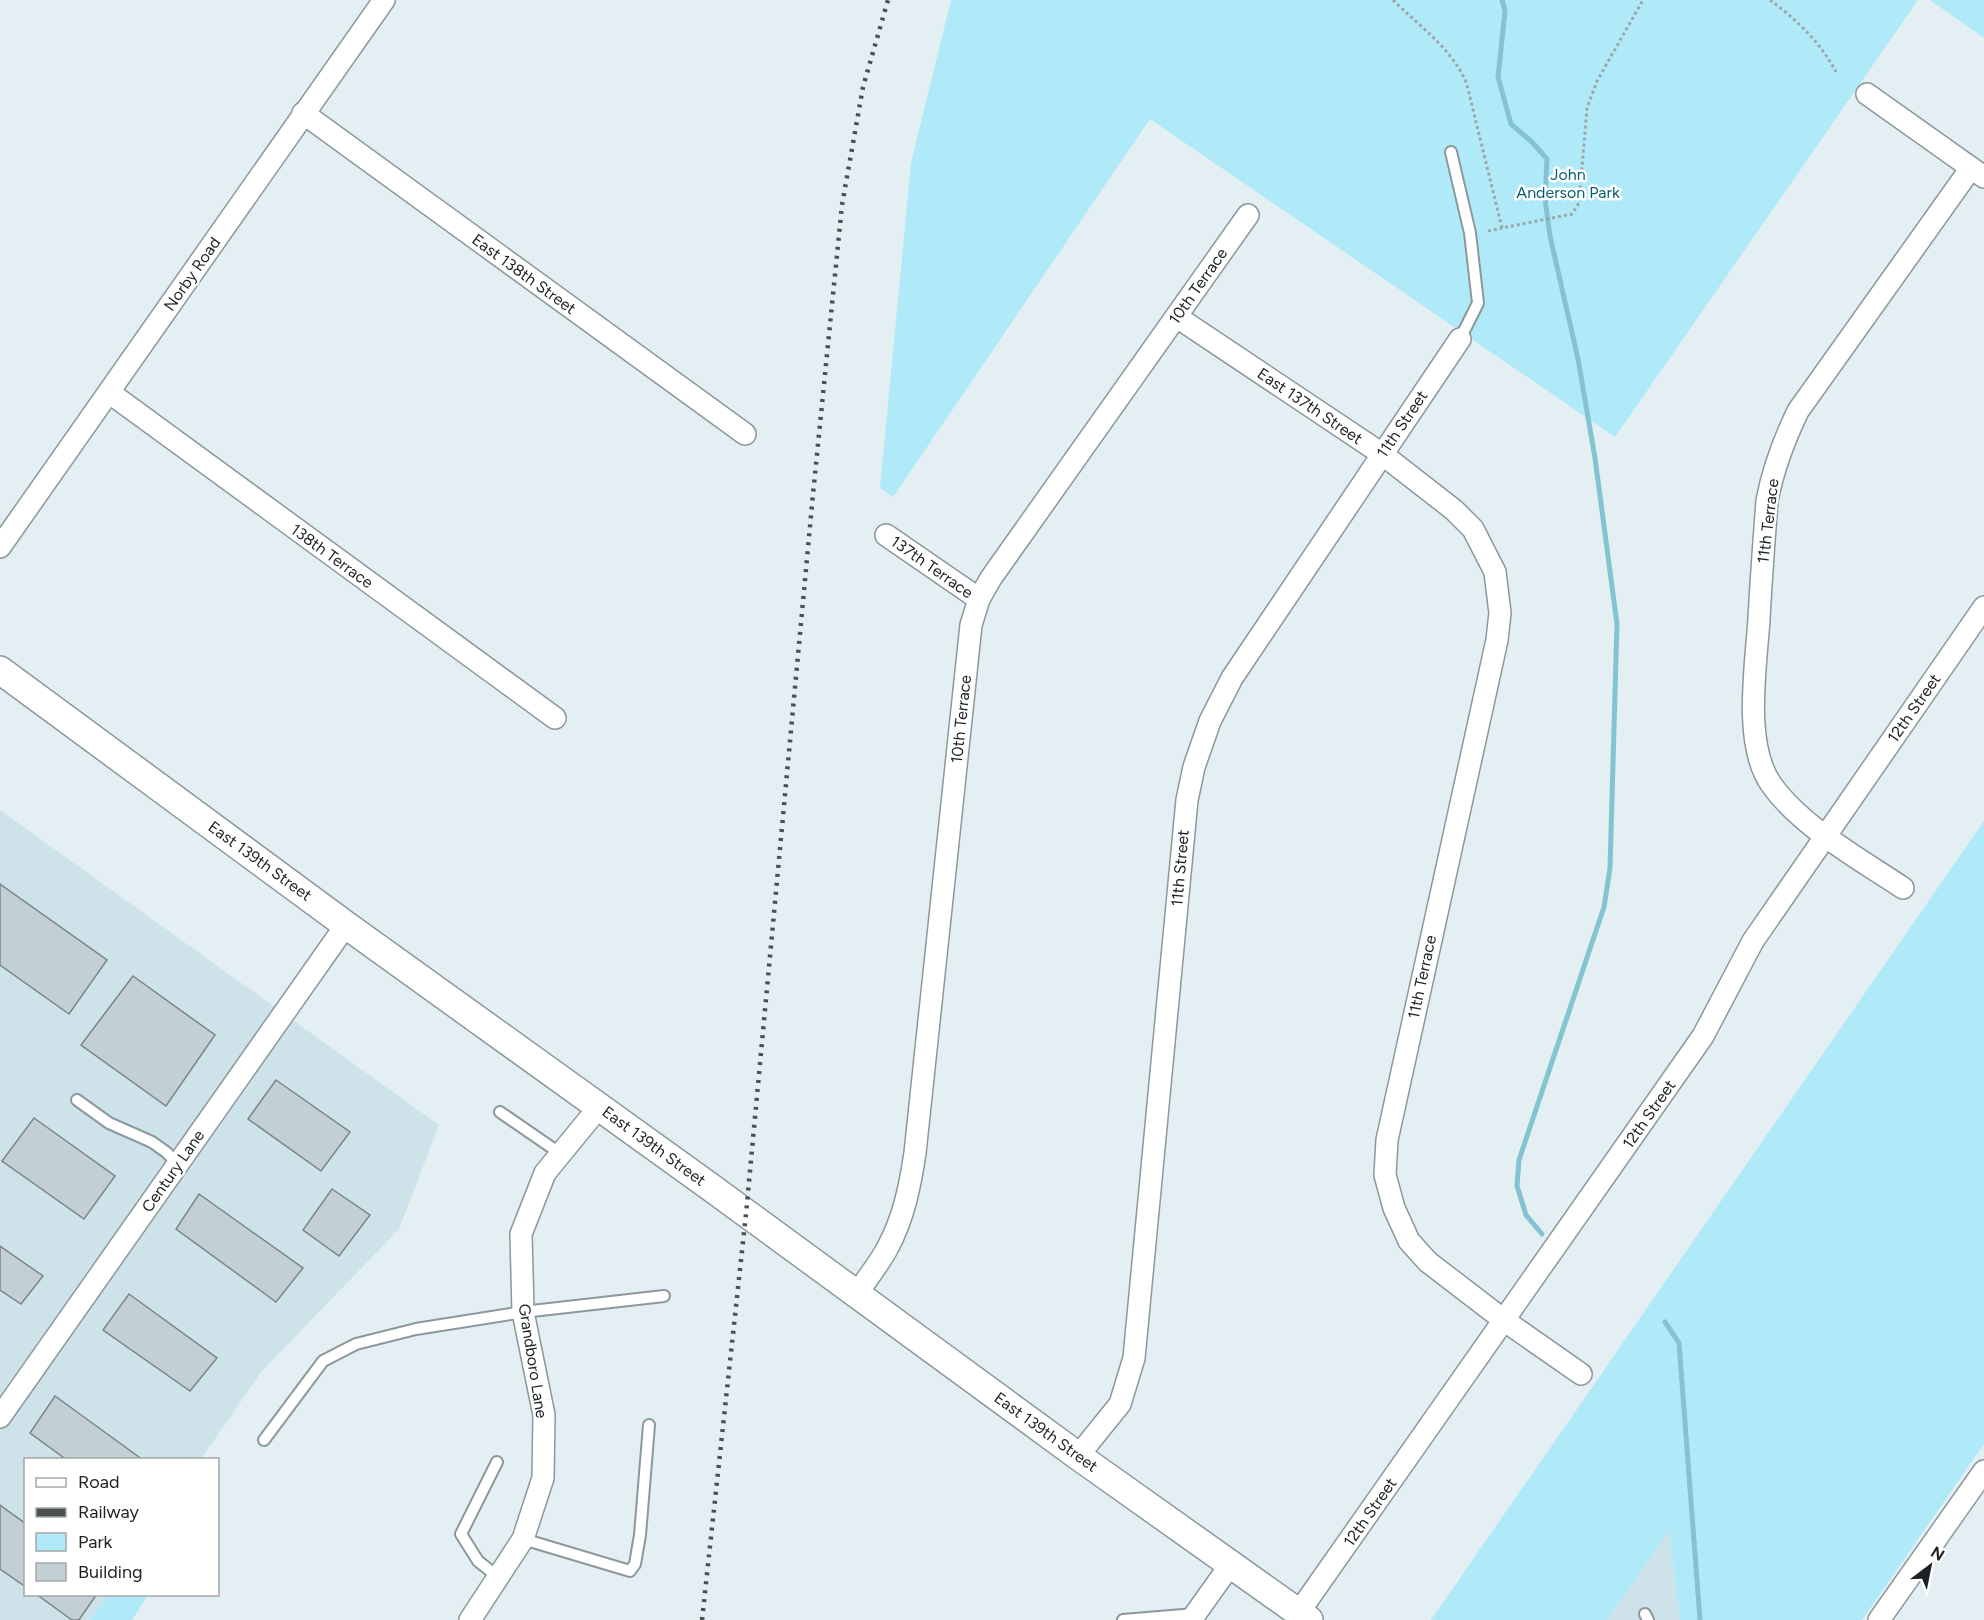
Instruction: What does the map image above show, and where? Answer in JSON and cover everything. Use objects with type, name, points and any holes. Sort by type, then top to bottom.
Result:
[{"type":"street","name":"Norby Road","points":[[0,547],[384,0]]},
{"type":"street","points":[[1867,94],[1978,172]]},
{"type":"street","name":"East 138th Street","points":[[303,113],[745,434]]},
{"type":"street","name":"11th Terrace","points":[[1903,888],[1825,835],[1788,804],[1770,783],[1757,751],[1753,705],[1767,501],[1770,482],[1783,441],[1798,411],[1978,172]]},
{"type":"street","name":"10th Terrace","points":[[857,1293],[887,1249],[898,1227],[907,1200],[915,1153],[971,625],[979,599],[998,568],[1248,215]]},
{"type":"street","name":"East 137th Street","points":[[1177,317],[1382,454],[1454,510],[1473,530],[1495,572],[1497,588]]},
{"type":"street","name":"11th Street","points":[[1078,1456],[1120,1404],[1134,1358],[1187,800],[1194,767],[1210,721],[1232,678],[1460,339]]},
{"type":"street","name":"138th Terrace","points":[[110,393],[555,718]]},
{"type":"street","name":"137th Terrace","points":[[886,535],[979,599]]},
{"type":"street","name":"11th Terrace","points":[[1497,588],[1500,613],[1497,640],[1387,1140],[1384,1174],[1394,1208],[1409,1241],[1428,1262],[1505,1321]]},
{"type":"street","name":"12th Street","points":[[1304,1616],[1703,1036],[1753,941],[1984,607]]},
{"type":"street","name":"East 139th Street","points":[[0,670],[346,925],[857,1293],[1078,1456],[1304,1616]]},
{"type":"street","name":"Century Lane","points":[[0,1417],[346,925]]},
{"type":"street","name":"Grandboro Lane","points":[[470,1620],[523,1539],[543,1478],[544,1414],[523,1312],[521,1234],[545,1173],[599,1107]]},
{"type":"street","points":[[1505,1321],[1581,1374]]},
{"type":"street","points":[[1879,1620],[1984,1471]]},
{"type":"street","points":[[1193,1617],[1232,1564]]},
{"type":"lane","points":[[1451,152],[1470,233],[1478,303],[1460,339]]},
{"type":"lane","points":[[77,1100],[109,1123],[152,1142],[178,1164]]},
{"type":"lane","points":[[500,1112],[561,1154]]},
{"type":"lane","points":[[264,1440],[323,1361],[356,1344],[416,1329],[523,1312],[664,1296]]},
{"type":"lane","points":[[523,1539],[630,1571],[635,1564],[640,1535],[649,1425]]},
{"type":"lane","points":[[497,1462],[461,1534],[478,1562],[498,1577]]},
{"type":"lane","points":[[1123,1620],[1193,1617]]},
{"type":"path","points":[[1393,0],[1440,46],[1461,71],[1467,85],[1502,228]]},
{"type":"path","points":[[1488,231],[1572,214],[1579,203],[1589,101],[1597,81],[1643,0]]},
{"type":"path","points":[[1770,0],[1805,30],[1822,49],[1836,72]]},
{"type":"shaded area","points":[[0,810],[439,1125],[399,1229],[261,1372],[202,1458],[24,1458],[24,1596],[107,1596],[90,1620],[0,1620]]},
{"type":"shaded area","points":[[1669,1530],[1680,1620],[1607,1620]]},
{"type":"green space","name":"John Anderson Park","points":[[951,0],[1918,0],[1615,437],[1150,119],[893,497],[880,488],[911,163]]},
{"type":"green space","points":[[1930,0],[1984,0],[1984,38]]},
{"type":"green space","points":[[1984,821],[1984,1444],[1862,1620],[1680,1620],[1669,1531],[1607,1620],[1431,1620]]},
{"type":"green space","points":[[107,1596],[147,1596],[132,1620],[90,1620]]},
{"type":"building","points":[[0,884],[107,960],[69,1014],[0,965]]},
{"type":"building","points":[[133,976],[215,1035],[166,1106],[81,1045]]},
{"type":"building","points":[[276,1080],[350,1132],[321,1171],[248,1119]]},
{"type":"building","points":[[34,1118],[115,1176],[84,1219],[2,1161]]},
{"type":"building","points":[[332,1189],[370,1215],[339,1256],[303,1230]]},
{"type":"building","points":[[199,1194],[303,1268],[276,1302],[176,1229]]},
{"type":"building","points":[[0,1246],[43,1276],[21,1304],[0,1290]]},
{"type":"building","points":[[129,1294],[217,1358],[190,1391],[103,1330]]},
{"type":"building","points":[[55,1396],[140,1458],[64,1458],[30,1433]]},
{"type":"building","points":[[0,1505],[24,1523],[24,1586],[0,1569]]},
{"type":"building","points":[[39,1596],[96,1596],[79,1620],[72,1620]]},
{"type":"waterway","points":[[1502,0],[1505,11],[1498,77],[1511,124],[1547,159],[1545,199],[1550,236],[1578,359],[1595,458],[1617,624],[1610,868],[1604,907],[1519,1160],[1517,1186],[1526,1215],[1542,1234]]},
{"type":"waterway","points":[[1665,1322],[1679,1343],[1700,1620]]},
{"type":"railway","points":[[702,1620],[746,1214],[842,205],[863,87],[888,0]]}]
